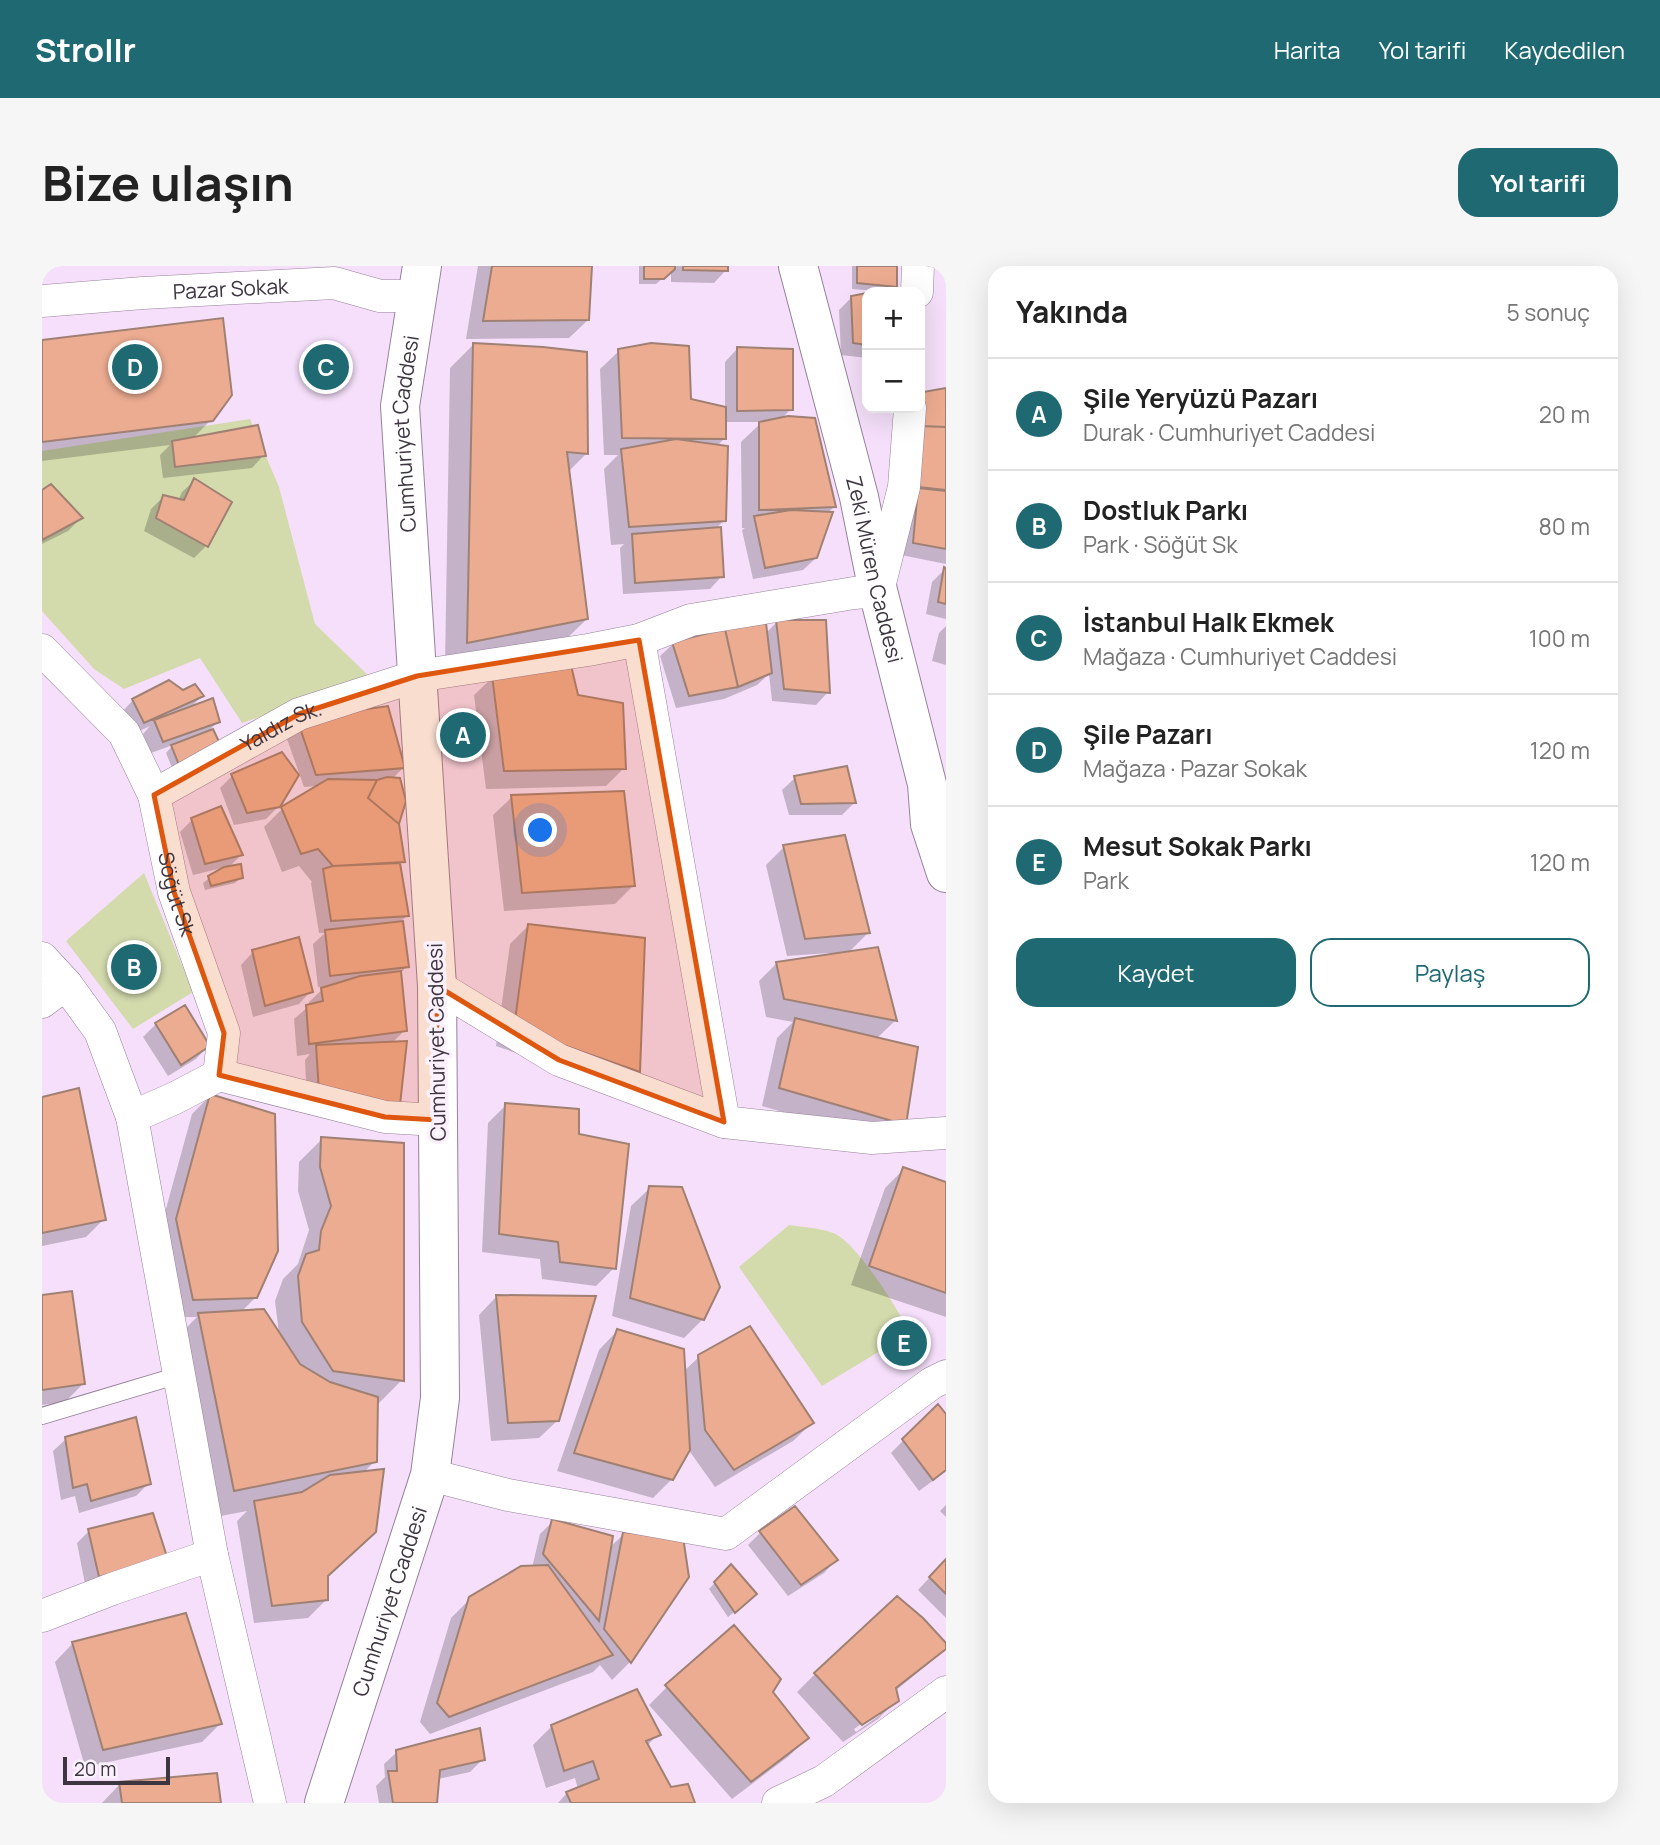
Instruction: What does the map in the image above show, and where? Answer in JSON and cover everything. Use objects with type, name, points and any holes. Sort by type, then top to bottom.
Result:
[{"type":"main road","name":"Zeki Müren Caddesi","points":[[798,266],[859,497],[878,591],[937,783],[930,824],[946,873]]},
{"type":"main road","name":"Cumhuriyet Caddesi","points":[[324,1803],[430,1475],[440,1398],[437,986],[400,406],[419,281]]},
{"type":"street","points":[[356,266],[369,278],[419,281]]},
{"type":"street","points":[[917,287],[918,266]]},
{"type":"street","name":"Pazar Sokak","points":[[42,301],[334,283],[380,296],[419,281]]},
{"type":"street","points":[[878,591],[904,487],[909,413]]},
{"type":"street","name":"Yaldız Sk.","points":[[154,795],[299,714],[416,676],[588,650],[639,640],[691,620],[878,591]]},
{"type":"street","points":[[639,640],[724,1122]]},
{"type":"street","name":"Söğüt Sk","points":[[42,650],[124,733],[154,795],[174,892],[224,1033],[219,1075]]},
{"type":"street","points":[[42,957],[54,993],[100,1031],[132,1116],[212,1555],[270,1803]]},
{"type":"street","points":[[437,986],[559,1060],[724,1122],[872,1138],[946,1133]]},
{"type":"street","points":[[132,1116],[219,1075],[385,1117],[438,1120]]},
{"type":"street","points":[[430,1475],[508,1495],[726,1534],[932,1383],[946,1376]]},
{"type":"street","points":[[42,1616],[212,1555]]},
{"type":"street","points":[[778,1803],[824,1781],[946,1692]]},
{"type":"lane","points":[[42,1416],[179,1375]]},
{"type":"highlighted area","points":[[639,640],[724,1122],[559,1060],[437,986],[438,1120],[385,1117],[219,1075],[224,1033],[174,892],[154,795],[299,714],[417,676]]},
{"type":"green space","points":[[250,419],[279,487],[315,624],[372,679],[242,723],[200,658],[124,689],[94,669],[42,611],[42,451]]},
{"type":"green space","points":[[144,873],[193,992],[133,1029],[66,941]]},
{"type":"green space","points":[[789,1225],[823,1230],[842,1239],[865,1262],[910,1333],[822,1386],[739,1267]]},
{"type":"building","points":[[492,266],[592,266],[589,320],[483,321]]},
{"type":"building","points":[[644,266],[675,266],[675,269],[664,279],[644,279]]},
{"type":"building","points":[[683,266],[728,266],[728,271],[683,270]]},
{"type":"building","points":[[857,266],[897,266],[897,287],[857,283]]},
{"type":"building","points":[[862,294],[862,344],[853,343],[851,296]]},
{"type":"building","points":[[223,318],[232,395],[213,421],[42,442],[42,340]]},
{"type":"building","points":[[473,343],[587,352],[588,454],[567,452],[588,619],[467,643]]},
{"type":"building","points":[[651,343],[689,346],[691,399],[726,407],[726,439],[622,438],[618,349]]},
{"type":"building","points":[[737,347],[793,349],[793,410],[737,411]]},
{"type":"building","points":[[946,388],[946,427],[921,426],[922,413],[925,413],[925,392]]},
{"type":"building","points":[[788,416],[815,418],[836,507],[759,510],[759,422]]},
{"type":"building","points":[[258,425],[266,456],[175,467],[172,441]]},
{"type":"building","points":[[921,426],[946,427],[946,490],[918,487]]},
{"type":"building","points":[[676,439],[728,446],[726,521],[629,527],[621,449]]},
{"type":"building","points":[[194,478],[232,502],[208,547],[156,518],[163,495],[184,500]]},
{"type":"building","points":[[51,484],[83,518],[42,540],[42,490]]},
{"type":"building","points":[[918,488],[946,491],[946,549],[913,543]]},
{"type":"building","points":[[791,510],[833,512],[817,558],[765,568],[754,516]]},
{"type":"building","points":[[721,527],[724,577],[635,583],[632,534]]},
{"type":"building","points":[[944,567],[946,568],[946,604],[938,602]]},
{"type":"building","points":[[776,620],[826,620],[830,693],[784,689]]},
{"type":"building","points":[[766,623],[772,673],[738,687],[725,629]]},
{"type":"building","points":[[725,629],[738,687],[689,696],[672,642]]},
{"type":"building","points":[[570,661],[578,695],[623,703],[626,769],[504,771],[492,675]]},
{"type":"building","points":[[169,680],[183,690],[195,684],[204,696],[144,723],[132,699]]},
{"type":"building","points":[[213,698],[220,722],[163,742],[154,720]]},
{"type":"building","points":[[388,706],[405,768],[316,775],[299,725],[345,712]]},
{"type":"building","points":[[213,729],[222,748],[181,770],[171,745]]},
{"type":"building","points":[[282,752],[299,775],[280,807],[247,813],[231,774]]},
{"type":"building","points":[[847,766],[856,803],[801,804],[794,776]]},
{"type":"building","points":[[387,777],[400,778],[406,801],[399,824],[368,798],[377,780]]},
{"type":"building","points":[[328,779],[377,780],[368,798],[399,824],[405,862],[333,866],[318,849],[301,854],[281,807]]},
{"type":"building","points":[[624,791],[635,886],[522,893],[511,795]]},
{"type":"building","points":[[221,806],[243,855],[205,864],[191,818]]},
{"type":"building","points":[[845,835],[870,933],[805,939],[783,845]]},
{"type":"building","points":[[400,863],[409,916],[331,921],[323,869],[333,866]]},
{"type":"building","points":[[241,864],[243,878],[211,886],[208,876],[224,867]]},
{"type":"building","points":[[403,921],[409,967],[330,976],[325,930]]},
{"type":"building","points":[[528,924],[645,938],[640,1072],[514,1028]]},
{"type":"building","points":[[299,937],[313,992],[265,1006],[252,950]]},
{"type":"building","points":[[878,947],[897,1021],[784,999],[776,962]]},
{"type":"building","points":[[401,971],[407,1031],[309,1044],[306,1005],[323,1001],[321,988],[360,976]]},
{"type":"building","points":[[185,1005],[210,1046],[181,1065],[155,1023]]},
{"type":"building","points":[[795,1018],[918,1047],[906,1125],[779,1088]]},
{"type":"building","points":[[407,1041],[399,1114],[319,1092],[316,1045]]},
{"type":"building","points":[[79,1088],[106,1220],[42,1233],[42,1097]]},
{"type":"building","points":[[210,1094],[275,1114],[278,1251],[257,1298],[193,1300],[176,1219]]},
{"type":"building","points":[[505,1103],[579,1109],[579,1134],[629,1144],[616,1269],[560,1262],[558,1242],[499,1234]]},
{"type":"building","points":[[321,1137],[404,1143],[404,1381],[333,1371],[302,1322],[298,1276],[306,1254],[319,1250],[321,1231],[331,1206],[320,1167]]},
{"type":"building","points":[[903,1167],[946,1182],[946,1293],[869,1266]]},
{"type":"building","points":[[649,1186],[682,1187],[720,1287],[704,1320],[630,1298]]},
{"type":"building","points":[[72,1291],[85,1384],[42,1390],[42,1295]]},
{"type":"building","points":[[496,1295],[596,1296],[559,1421],[508,1423]]},
{"type":"building","points":[[264,1309],[300,1364],[330,1382],[378,1397],[377,1462],[234,1491],[198,1313]]},
{"type":"building","points":[[750,1326],[814,1423],[734,1470],[705,1430],[698,1355]]},
{"type":"building","points":[[617,1329],[684,1349],[690,1450],[673,1480],[574,1453]]},
{"type":"building","points":[[938,1404],[946,1414],[946,1470],[933,1480],[902,1439]]},
{"type":"building","points":[[136,1417],[151,1484],[91,1501],[87,1484],[73,1488],[65,1437]]},
{"type":"building","points":[[384,1469],[376,1532],[328,1576],[328,1600],[272,1606],[254,1501],[302,1492],[330,1475]]},
{"type":"building","points":[[795,1506],[838,1560],[801,1585],[759,1531]]},
{"type":"building","points":[[153,1513],[168,1560],[99,1577],[88,1529]]},
{"type":"building","points":[[552,1519],[613,1536],[599,1621],[543,1554]]},
{"type":"building","points":[[623,1532],[683,1537],[689,1577],[631,1663],[604,1629]]},
{"type":"building","points":[[946,1559],[946,1594],[929,1577]]},
{"type":"building","points":[[731,1564],[757,1594],[735,1613],[714,1582]]},
{"type":"building","points":[[548,1565],[613,1655],[449,1717],[437,1703],[469,1597],[521,1566]]},
{"type":"building","points":[[897,1596],[923,1618],[946,1643],[946,1649],[896,1688],[899,1701],[862,1725],[814,1673]]},
{"type":"building","points":[[186,1613],[222,1724],[103,1750],[72,1642]]},
{"type":"building","points":[[734,1625],[781,1679],[773,1692],[809,1738],[751,1782],[665,1685]]},
{"type":"building","points":[[637,1689],[661,1735],[646,1741],[671,1787],[688,1784],[695,1803],[571,1803],[566,1792],[599,1779],[593,1761],[564,1771],[551,1725]]},
{"type":"building","points":[[480,1728],[485,1760],[440,1770],[437,1803],[393,1803],[388,1771],[397,1771],[396,1750]]},
{"type":"building","points":[[217,1773],[221,1803],[122,1803],[119,1782]]},
{"type":"place","name":"Şile Pazarı","points":[[135,367]]},
{"type":"place","name":"İstanbul Halk Ekmek","points":[[326,367]]},
{"type":"place","name":"Şile Yeryüzü Pazarı","points":[[463,735]]},
{"type":"place","name":"Dostluk Parkı","points":[[134,967]]},
{"type":"place","name":"Mesut Sokak Parkı","points":[[904,1343]]}]
